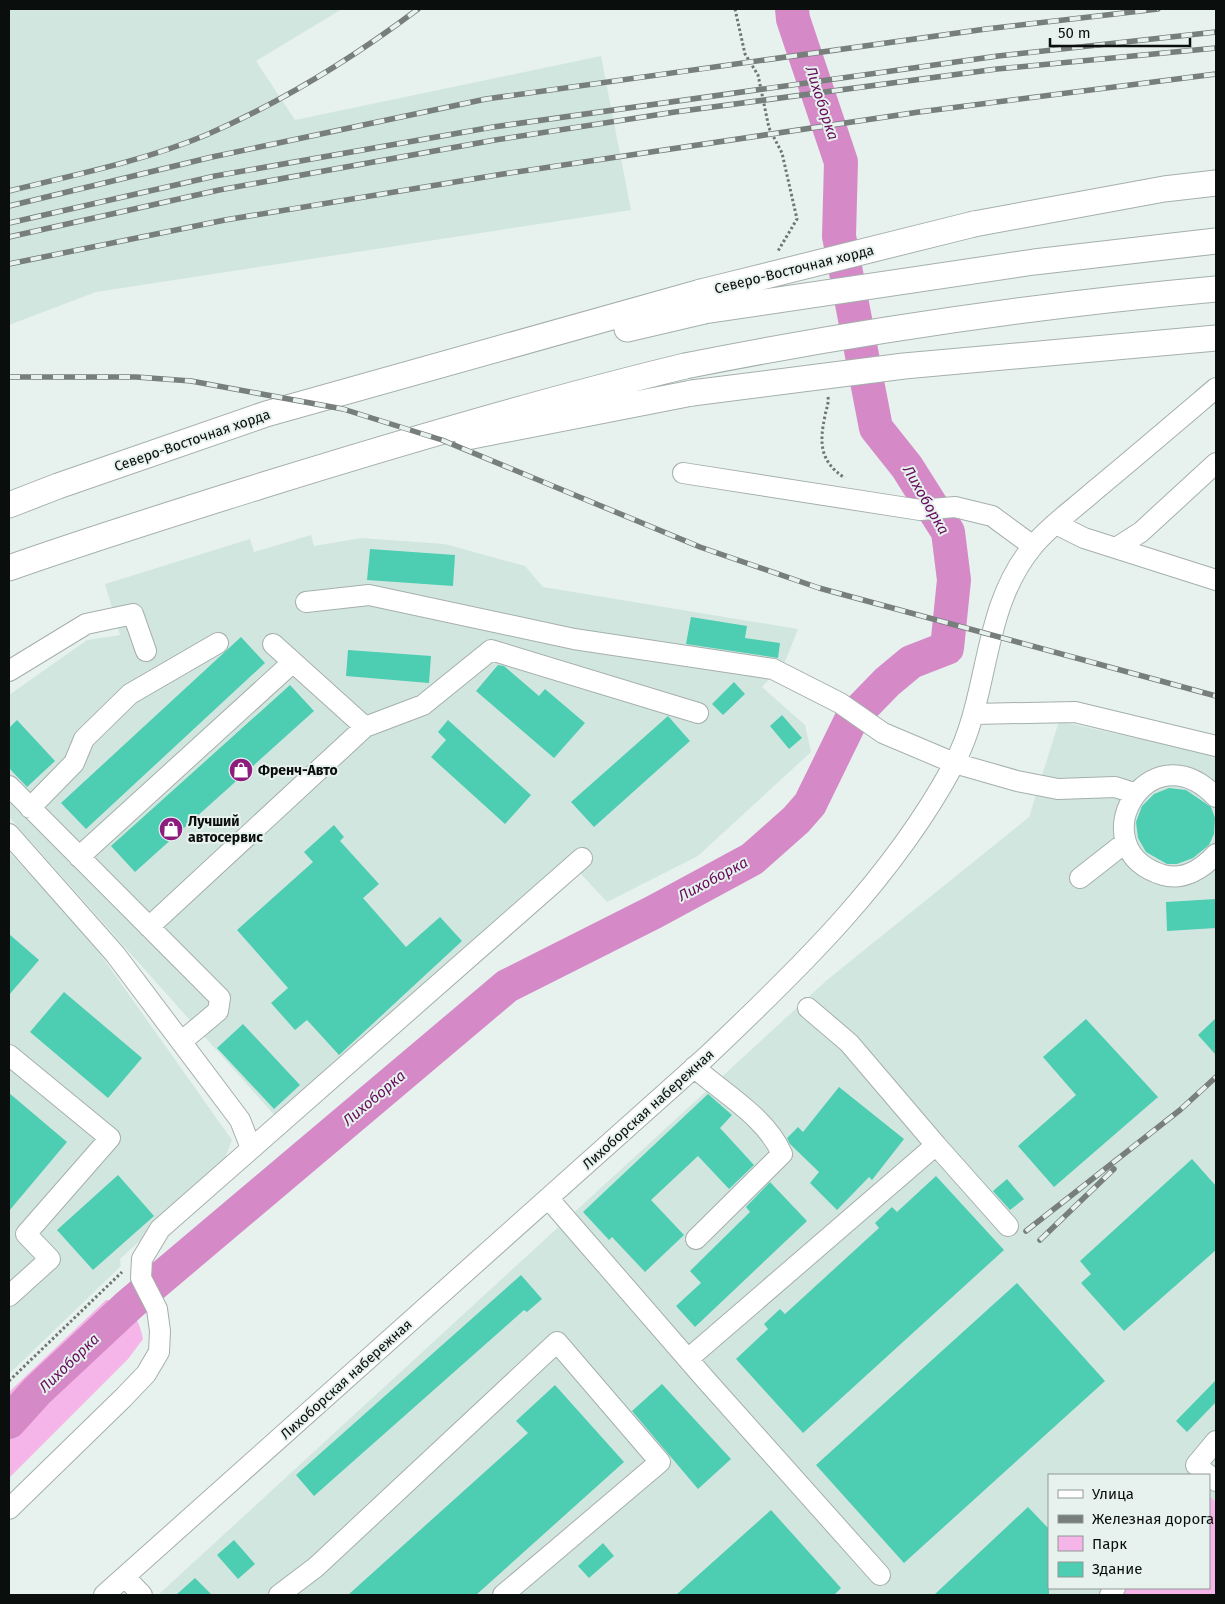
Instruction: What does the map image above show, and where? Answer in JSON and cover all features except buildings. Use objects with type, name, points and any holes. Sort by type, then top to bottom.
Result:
[{"type":"main road","name":"Северо-Восточная хорда","points":[[9,505],[58,486],[266,414],[703,302],[974,224],[1164,189],[1216,183]]},
{"type":"main road","name":"Северо-Восточная хорда","points":[[703,302],[1216,241]]},
{"type":"main road","points":[[9,568],[92,538],[373,451],[567,395],[685,366],[808,342],[1038,307],[1216,289]]},
{"type":"main road","points":[[373,451],[496,433],[692,393],[904,366],[1216,338]]},
{"type":"street","name":"Лихоборская набережная","points":[[104,1595],[694,1068],[782,985],[859,902],[913,828],[954,763],[973,714],[991,633],[1005,588],[1033,546],[1056,524],[1216,388]]},
{"type":"street","points":[[1116,548],[1141,532],[1216,463]]},
{"type":"street","points":[[683,473],[920,510],[955,508],[992,516],[1033,546]]},
{"type":"street","points":[[1056,524],[1084,538],[1216,580]]},
{"type":"street","points":[[306,602],[370,596],[476,617],[574,640],[773,669],[840,703],[884,733],[954,763],[1018,781],[1058,789],[1115,787],[1134,793]]},
{"type":"street","points":[[9,671],[86,624],[133,614],[146,651]]},
{"type":"street","points":[[30,808],[74,763],[84,739],[130,694],[218,643]]},
{"type":"street","points":[[274,644],[365,727]]},
{"type":"street","points":[[149,927],[365,727],[423,705],[491,650],[698,713]]},
{"type":"street","points":[[79,856],[293,662]]},
{"type":"street","points":[[973,714],[1075,712],[1216,746]]},
{"type":"street","points":[[1216,797],[1204,784],[1186,776],[1167,775],[1149,781],[1134,793],[1126,808],[1123,825],[1126,842],[1136,859],[1150,871],[1169,876],[1188,874],[1205,866],[1216,854]]},
{"type":"street","points":[[9,786],[220,998],[221,1005],[218,1011],[181,1042]]},
{"type":"street","points":[[9,834],[115,954],[240,1120],[252,1148]]},
{"type":"street","points":[[1080,878],[1126,842]]},
{"type":"street","points":[[9,1509],[146,1374],[159,1352],[160,1331],[157,1309],[141,1269],[160,1229],[582,858]]},
{"type":"street","points":[[808,1008],[849,1043],[936,1146],[1008,1226]]},
{"type":"street","points":[[9,1056],[110,1138],[26,1234],[50,1259],[9,1296]]},
{"type":"street","points":[[694,1068],[764,1125],[777,1142],[782,1154],[696,1239]]},
{"type":"street","points":[[688,1358],[936,1146]]},
{"type":"street","points":[[548,1198],[880,1575]]},
{"type":"street","points":[[279,1595],[316,1567],[558,1342],[660,1462],[503,1595]]},
{"type":"street","points":[[1192,1470],[1216,1441]]},
{"type":"street","points":[[125,1577],[142,1595]]},
{"type":"path","points":[[9,1381],[121,1273],[141,1269]]},
{"type":"shaded area","points":[[9,9],[342,9],[256,61],[295,120],[601,56],[631,210],[96,292],[9,325]]},
{"type":"shaded area","points":[[311,535],[314,546],[361,538],[445,544],[525,566],[543,587],[798,629],[785,662],[762,687],[805,725],[811,752],[698,856],[607,902],[566,858],[276,1117],[9,817],[9,695],[87,640],[120,635],[105,584],[250,539],[254,552]]},
{"type":"shaded area","points":[[1059,721],[1216,756],[1216,1595],[158,1595],[827,980],[1029,817]]},
{"type":"shaded area","points":[[9,852],[86,934],[232,1140],[223,1164],[120,1259],[121,1266],[9,1374]]},
{"type":"green space","points":[[106,1300],[121,1303],[132,1312],[139,1324],[143,1339],[128,1359],[9,1478],[9,1392]]},
{"type":"green space","points":[[1210,1497],[1216,1502],[1216,1595],[1118,1595],[1122,1589],[1210,1589]]},
{"type":"waterway","name":"Лихоборка","points":[[9,1422],[37,1391],[129,1305],[507,986],[654,912],[752,859],[796,820],[810,804],[852,718],[887,682],[911,662],[947,648],[954,580],[948,532],[907,467],[876,428],[839,236],[841,162],[793,19],[792,9]]},
{"type":"railway","points":[[9,191],[134,160],[206,135],[262,108],[316,78],[368,45],[418,9]]},
{"type":"railway","points":[[9,206],[212,157],[486,99],[986,29],[1158,9]]},
{"type":"railway","points":[[9,223],[215,176],[493,127],[998,56],[1216,32]]},
{"type":"railway","points":[[9,237],[219,190],[495,140],[675,112],[997,69],[1216,48]]},
{"type":"railway","points":[[9,264],[225,220],[503,174],[919,112],[1216,74]]},
{"type":"railway","points":[[9,377],[136,377],[191,381],[343,409],[442,440],[700,547],[819,588],[1216,696]]},
{"type":"railway","points":[[1026,1231],[1180,1110],[1216,1077]]},
{"type":"railway","points":[[1040,1240],[1114,1169]]},
{"type":"place","name":"Френч-Авто","points":[[241,770]]},
{"type":"place","name":"Лучший автосервис","points":[[171,829]]}]
